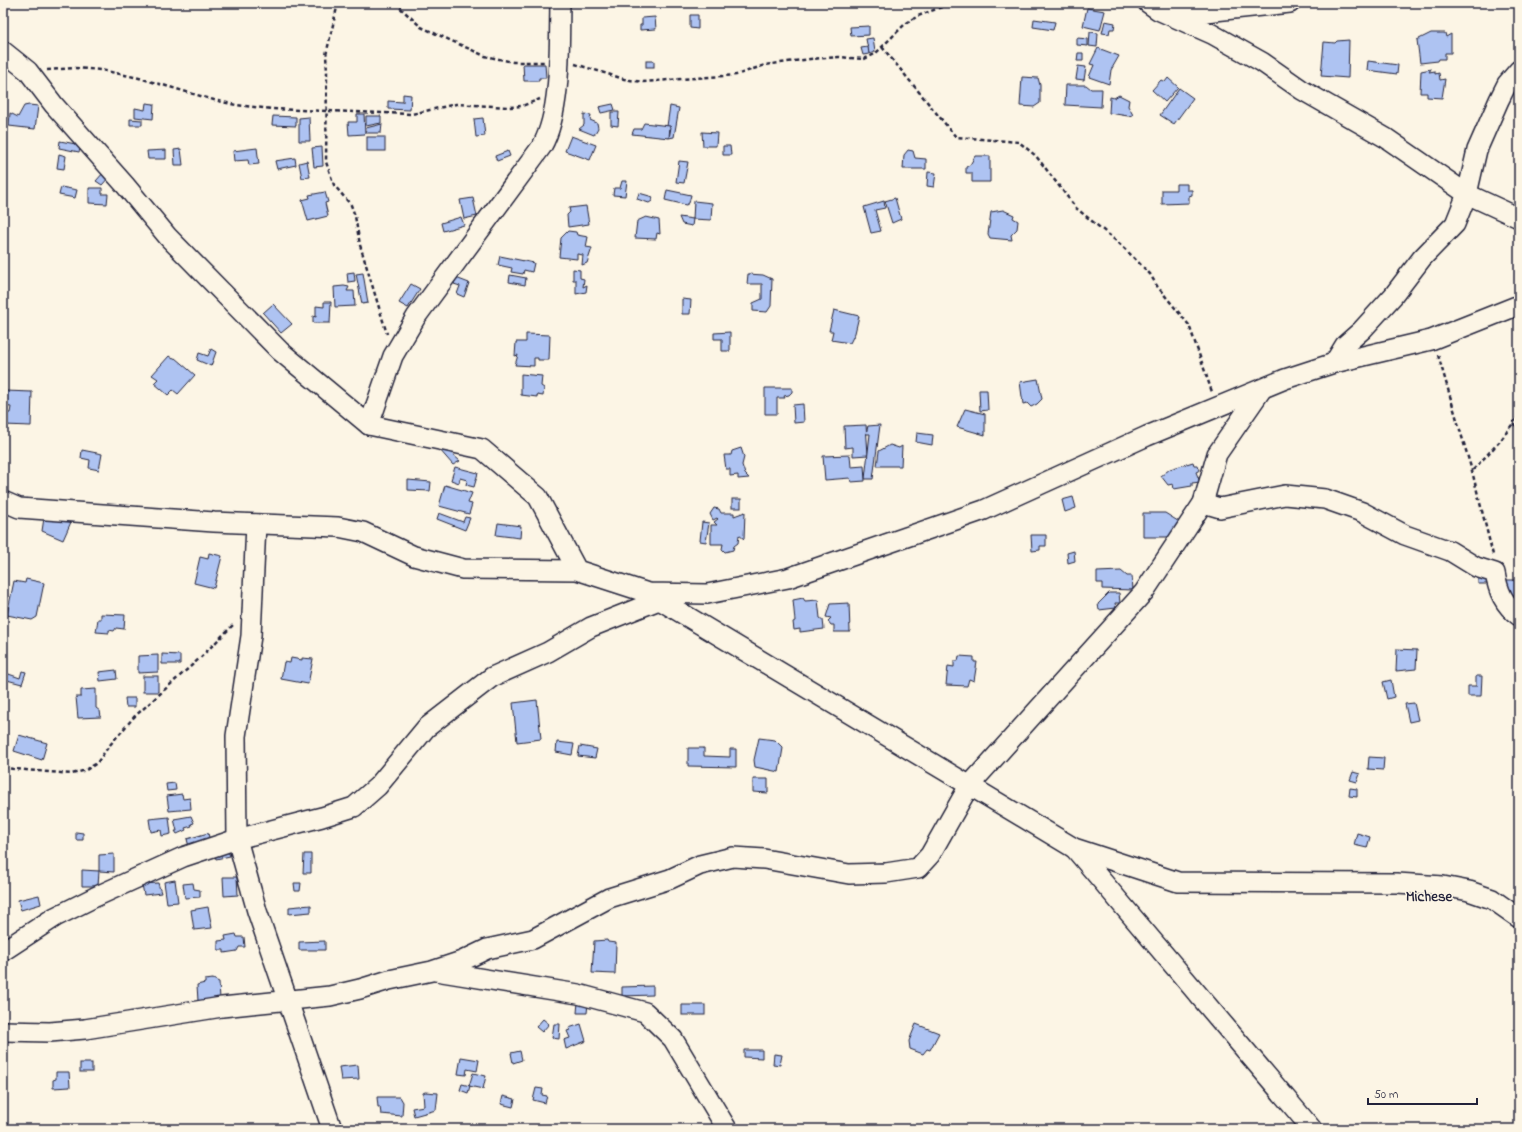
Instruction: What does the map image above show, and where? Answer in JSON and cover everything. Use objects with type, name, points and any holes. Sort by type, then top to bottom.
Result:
[{"type":"street","points":[[369,425],[393,356],[416,316],[542,146],[552,122],[556,92],[559,61],[560,3]]},
{"type":"street","points":[[1148,3],[1158,10],[1212,34],[1262,62],[1302,90],[1386,138],[1467,194],[1519,218]]},
{"type":"street","points":[[1159,3],[1205,12],[1290,3]]},
{"type":"street","points":[[3,51],[28,70],[54,105],[125,185],[168,237],[280,351],[369,425],[482,449],[538,497],[577,570]]},
{"type":"street","points":[[1334,363],[1345,345],[1362,330],[1393,296],[1422,258],[1455,224],[1467,194],[1477,150],[1507,84],[1519,70]]},
{"type":"street","points":[[3,951],[55,917],[95,896],[183,857],[237,839],[322,817],[354,807],[378,786],[426,728],[492,677],[548,652],[591,627],[654,596],[707,594],[788,578],[984,510],[1147,436],[1262,389],[1334,363],[1430,340],[1519,305]]},
{"type":"street","points":[[3,1031],[50,1032],[85,1029],[222,1007],[330,996],[432,971],[462,961],[487,949],[533,939],[609,898],[670,879],[700,865],[733,857],[764,859],[849,874],[886,873],[918,868],[930,855],[969,786],[1144,592],[1203,503],[1217,454],[1262,389]]},
{"type":"street","points":[[1203,503],[1220,508],[1285,495],[1325,499],[1362,512],[1405,535],[1450,551],[1476,567],[1495,573],[1497,586],[1503,599],[1519,616]]},
{"type":"street","points":[[3,501],[19,508],[256,524],[338,526],[363,532],[414,556],[463,569],[577,570],[654,596],[1074,848],[1178,882],[1397,883],[1443,886],[1470,891],[1492,899],[1519,918]]},
{"type":"street","points":[[256,524],[251,636],[236,736],[237,839],[257,911],[332,1129]]},
{"type":"street","points":[[1074,848],[1312,1129]]},
{"type":"street","points":[[432,971],[578,994],[646,1012],[673,1039],[727,1129]]},
{"type":"path","points":[[338,3],[326,55],[326,162],[334,185],[351,205],[355,216],[360,244],[393,356]]},
{"type":"path","points":[[395,3],[421,26],[485,56],[513,62],[559,61],[575,64],[624,79],[642,82],[736,75],[765,65],[810,59],[839,57],[864,59],[875,54],[905,24],[918,16],[952,3]]},
{"type":"path","points":[[882,47],[956,137],[1019,142],[1036,156],[1076,208],[1120,244],[1150,274],[1157,286],[1189,325],[1217,407]]},
{"type":"path","points":[[28,70],[75,68],[101,70],[139,78],[236,105],[325,112],[412,114],[456,104],[522,106],[534,103],[556,92]]},
{"type":"path","points":[[1430,340],[1444,372],[1472,471],[1494,560],[1495,573]]},
{"type":"path","points":[[1472,471],[1519,415]]},
{"type":"path","points":[[1513,424],[1519,427]]},
{"type":"path","points":[[3,768],[20,768],[45,773],[72,774],[86,770],[97,763],[109,746],[134,717],[200,658],[236,622]]},
{"type":"building","points":[[1087,8],[1105,11],[1100,30],[1083,26]]},
{"type":"building","points":[[690,15],[698,15],[698,29],[690,28]]},
{"type":"building","points":[[655,17],[656,29],[640,30],[642,18]]},
{"type":"building","points":[[1034,19],[1055,22],[1053,30],[1033,27]]},
{"type":"building","points":[[1105,21],[1115,23],[1114,29],[1110,29],[1109,34],[1102,33]]},
{"type":"building","points":[[869,26],[869,35],[851,36],[850,27]]},
{"type":"building","points":[[1090,32],[1098,33],[1097,47],[1089,46]]},
{"type":"building","points":[[1431,33],[1445,33],[1446,37],[1451,34],[1451,53],[1445,53],[1445,59],[1420,63],[1417,40]]},
{"type":"building","points":[[873,38],[875,52],[869,54],[866,39]]},
{"type":"building","points":[[1077,38],[1088,39],[1088,46],[1077,45]]},
{"type":"building","points":[[1349,40],[1348,78],[1321,76],[1324,42],[1335,43],[1337,41]]},
{"type":"building","points":[[868,47],[869,54],[863,55],[861,48]]},
{"type":"building","points":[[1098,48],[1119,56],[1111,70],[1109,84],[1089,77],[1094,65],[1090,64]]},
{"type":"building","points":[[1078,53],[1083,53],[1083,61],[1077,61]]},
{"type":"building","points":[[646,61],[654,61],[654,67],[646,67]]},
{"type":"building","points":[[1368,61],[1398,65],[1397,74],[1367,70]]},
{"type":"building","points":[[523,64],[545,64],[546,78],[539,78],[539,81],[524,81]]},
{"type":"building","points":[[1078,66],[1086,67],[1084,80],[1076,79]]},
{"type":"building","points":[[1431,69],[1429,72],[1435,71],[1435,74],[1439,73],[1440,80],[1445,79],[1442,98],[1427,97],[1427,93],[1420,93],[1421,71]]},
{"type":"building","points":[[1022,77],[1038,78],[1040,85],[1040,103],[1034,107],[1020,106]]},
{"type":"building","points":[[1168,78],[1178,87],[1165,102],[1152,90],[1161,80],[1165,82]]},
{"type":"building","points":[[1066,85],[1086,85],[1091,89],[1102,89],[1101,107],[1065,105]]},
{"type":"building","points":[[1179,88],[1193,98],[1174,124],[1160,115]]},
{"type":"building","points":[[403,94],[411,95],[410,110],[388,109],[388,101],[403,102]]},
{"type":"building","points":[[1119,95],[1129,100],[1128,106],[1133,115],[1128,116],[1109,113],[1110,97],[1114,98]]},
{"type":"building","points":[[146,103],[154,104],[153,119],[135,117],[135,108],[145,110]]},
{"type":"building","points":[[613,104],[615,110],[601,113],[599,107]]},
{"type":"building","points":[[24,106],[38,106],[35,129],[9,126],[10,113],[18,117]]},
{"type":"building","points":[[670,106],[679,108],[674,137],[669,138],[671,127],[667,126]]},
{"type":"building","points":[[611,112],[619,112],[618,126],[611,125]]},
{"type":"building","points":[[357,114],[364,114],[365,134],[349,135],[348,122],[357,122]]},
{"type":"building","points":[[584,114],[591,115],[590,120],[597,123],[598,128],[594,135],[579,129],[584,125]]},
{"type":"building","points":[[273,116],[296,117],[296,126],[272,125]]},
{"type":"building","points":[[366,116],[381,116],[381,123],[366,126]]},
{"type":"building","points":[[309,117],[310,141],[299,141],[299,118]]},
{"type":"building","points":[[483,118],[485,136],[476,137],[474,119]]},
{"type":"building","points":[[130,119],[142,120],[142,125],[130,125]]},
{"type":"building","points":[[644,123],[670,126],[669,138],[632,134],[634,129],[641,129]]},
{"type":"building","points":[[382,124],[381,133],[367,133],[366,128]]},
{"type":"building","points":[[702,132],[717,133],[716,146],[703,146]]},
{"type":"building","points":[[571,136],[596,145],[590,160],[565,151]]},
{"type":"building","points":[[367,137],[385,137],[385,151],[367,151]]},
{"type":"building","points":[[60,141],[81,145],[79,152],[59,148]]},
{"type":"building","points":[[723,146],[730,146],[731,155],[723,155]]},
{"type":"building","points":[[322,147],[323,166],[314,167],[312,148]]},
{"type":"building","points":[[257,148],[259,164],[249,165],[248,160],[234,161],[233,151]]},
{"type":"building","points":[[181,149],[183,165],[175,165],[174,150]]},
{"type":"building","points":[[166,150],[166,159],[148,159],[147,151]]},
{"type":"building","points":[[908,150],[913,151],[915,158],[926,159],[926,169],[903,169],[904,155]]},
{"type":"building","points":[[508,151],[510,156],[497,161],[495,156]]},
{"type":"building","points":[[59,154],[66,156],[64,169],[57,168]]},
{"type":"building","points":[[975,156],[990,156],[990,182],[972,182],[972,173],[966,173],[966,167],[970,165]]},
{"type":"building","points":[[295,158],[296,165],[277,169],[275,161]]},
{"type":"building","points":[[307,161],[310,177],[302,178],[299,163]]},
{"type":"building","points":[[679,161],[688,162],[684,183],[676,182]]},
{"type":"building","points":[[104,172],[110,176],[102,185],[96,181]]},
{"type":"building","points":[[928,172],[936,173],[934,187],[927,186]]},
{"type":"building","points":[[622,181],[627,181],[625,196],[613,195],[614,188],[620,188]]},
{"type":"building","points":[[1176,184],[1187,184],[1187,190],[1192,190],[1192,195],[1189,196],[1189,203],[1162,204],[1162,190],[1176,190]]},
{"type":"building","points":[[61,187],[77,190],[75,198],[59,195]]},
{"type":"building","points":[[89,188],[102,188],[102,194],[108,194],[107,204],[89,203]]},
{"type":"building","points":[[667,190],[691,195],[689,203],[686,205],[665,200]]},
{"type":"building","points":[[325,192],[328,202],[325,203],[328,216],[308,221],[302,200],[310,198],[309,195]]},
{"type":"building","points":[[639,193],[653,197],[652,201],[649,203],[637,199]]},
{"type":"building","points":[[473,198],[477,216],[464,219],[460,200]]},
{"type":"building","points":[[895,198],[901,219],[892,223],[885,201]]},
{"type":"building","points":[[694,201],[712,203],[711,220],[693,219]]},
{"type":"building","points":[[884,201],[885,208],[875,210],[881,231],[871,233],[864,207]]},
{"type":"building","points":[[586,206],[589,224],[568,227],[567,215],[570,212],[569,208]]},
{"type":"building","points":[[1003,210],[1014,215],[1013,218],[1018,221],[1017,229],[1011,235],[1012,240],[990,238],[988,234],[991,212]]},
{"type":"building","points":[[461,217],[464,225],[443,231],[441,223]]},
{"type":"building","points":[[646,217],[659,220],[660,234],[657,233],[656,239],[635,238],[637,221]]},
{"type":"building","points":[[679,217],[693,219],[692,226],[682,224]]},
{"type":"building","points":[[568,231],[576,232],[577,235],[588,237],[586,247],[592,248],[587,263],[582,265],[583,255],[577,254],[577,259],[559,257],[561,238]]},
{"type":"building","points":[[500,256],[534,263],[532,272],[524,270],[523,274],[511,272],[512,268],[498,265]]},
{"type":"building","points":[[573,269],[580,270],[580,278],[584,279],[583,287],[587,285],[586,292],[576,294],[576,280],[573,280]]},
{"type":"building","points":[[354,272],[355,281],[348,282],[347,273]]},
{"type":"building","points":[[363,273],[368,303],[362,304],[356,274]]},
{"type":"building","points":[[748,274],[763,275],[772,279],[771,306],[767,312],[753,311],[753,303],[762,299],[762,284],[747,284]]},
{"type":"building","points":[[510,275],[526,278],[525,285],[509,282]]},
{"type":"building","points":[[456,278],[469,283],[464,297],[457,294],[460,286],[454,284]]},
{"type":"building","points":[[411,284],[420,289],[408,308],[399,303]]},
{"type":"building","points":[[334,287],[349,287],[347,291],[354,291],[355,306],[335,307]]},
{"type":"building","points":[[682,299],[691,300],[690,314],[682,314]]},
{"type":"building","points":[[324,302],[331,302],[330,323],[313,323],[313,316],[316,317],[316,306],[324,307]]},
{"type":"building","points":[[273,304],[292,324],[281,333],[263,313]]},
{"type":"building","points":[[834,310],[859,316],[855,333],[850,343],[831,340],[833,331],[829,331]]},
{"type":"building","points":[[730,332],[730,351],[722,351],[722,339],[714,339],[714,333]]},
{"type":"building","points":[[526,334],[550,335],[549,360],[538,360],[538,358],[534,358],[534,366],[515,365],[518,355],[515,356],[516,342],[526,342]]},
{"type":"building","points":[[211,349],[216,352],[211,366],[197,360],[199,353],[208,356]]},
{"type":"building","points":[[169,356],[173,359],[175,358],[195,375],[178,394],[173,390],[168,395],[154,383],[158,379],[152,375]]},
{"type":"building","points":[[521,374],[542,376],[541,386],[544,388],[543,396],[537,395],[537,397],[521,395]]},
{"type":"building","points":[[1038,379],[1042,399],[1031,407],[1027,403],[1023,404],[1020,382]]},
{"type":"building","points":[[765,388],[792,388],[792,392],[789,395],[784,396],[785,398],[777,398],[777,414],[765,414]]},
{"type":"building","points":[[979,390],[987,390],[988,410],[980,411]]},
{"type":"building","points":[[5,391],[32,392],[31,426],[4,425],[4,413],[10,413],[11,407],[5,406]]},
{"type":"building","points":[[803,404],[804,422],[794,423],[793,405]]},
{"type":"building","points":[[965,409],[985,414],[985,435],[957,427]]},
{"type":"building","points":[[866,425],[868,455],[853,456],[853,447],[845,448],[844,426]]},
{"type":"building","points":[[880,425],[873,479],[865,479],[870,434],[866,434],[868,426]]},
{"type":"building","points":[[917,433],[933,435],[932,445],[916,442]]},
{"type":"building","points":[[890,445],[899,448],[902,446],[901,466],[877,466],[879,451]]},
{"type":"building","points":[[444,447],[460,461],[453,465],[439,449]]},
{"type":"building","points":[[741,448],[744,457],[742,465],[745,474],[749,478],[738,479],[738,475],[730,476],[730,469],[726,469],[724,455],[731,455],[732,451]]},
{"type":"building","points":[[82,450],[102,454],[99,470],[89,468],[90,460],[81,458]]},
{"type":"building","points":[[850,455],[851,467],[864,466],[865,481],[851,482],[850,478],[825,480],[823,456]]},
{"type":"building","points":[[1193,462],[1194,465],[1197,465],[1200,470],[1196,472],[1200,482],[1192,483],[1192,486],[1174,489],[1173,484],[1168,485],[1161,476],[1170,469]]},
{"type":"building","points":[[455,467],[478,473],[474,487],[466,485],[467,480],[460,478],[459,483],[451,480]]},
{"type":"building","points":[[408,480],[431,482],[430,491],[408,490]]},
{"type":"building","points":[[445,485],[472,493],[468,503],[472,504],[469,514],[439,506]]},
{"type":"building","points":[[1073,497],[1076,508],[1065,512],[1062,500]]},
{"type":"building","points":[[732,499],[741,499],[741,508],[732,508]]},
{"type":"building","points":[[714,508],[719,509],[721,513],[734,513],[734,516],[745,512],[744,539],[739,535],[738,543],[734,546],[733,550],[725,552],[722,549],[723,544],[711,544],[711,525],[717,525],[714,522],[718,519],[713,520],[710,514]]},
{"type":"building","points":[[439,513],[463,522],[465,517],[470,518],[465,530],[437,519]]},
{"type":"building","points":[[1143,513],[1165,513],[1181,523],[1172,535],[1167,537],[1143,537]]},
{"type":"building","points":[[44,518],[71,522],[63,540],[42,531]]},
{"type":"building","points":[[702,522],[709,523],[706,542],[700,541]]},
{"type":"building","points":[[498,523],[521,526],[520,538],[496,535]]},
{"type":"building","points":[[1031,535],[1046,535],[1046,546],[1040,546],[1040,550],[1032,551]]},
{"type":"building","points":[[1074,551],[1075,561],[1068,563],[1067,553]]},
{"type":"building","points":[[209,553],[222,556],[214,588],[194,583],[200,557],[208,559]]},
{"type":"building","points":[[1121,571],[1127,576],[1132,576],[1133,590],[1102,589],[1102,583],[1097,583],[1097,572]]},
{"type":"building","points":[[1478,571],[1495,584],[1478,584]]},
{"type":"building","points":[[26,579],[44,583],[37,617],[32,620],[7,615],[14,581],[25,583]]},
{"type":"building","points":[[1502,580],[1517,580],[1517,595],[1502,596]]},
{"type":"building","points":[[1109,593],[1119,593],[1120,603],[1115,603],[1116,608],[1099,610],[1098,604]]},
{"type":"building","points":[[803,598],[805,601],[818,600],[820,618],[823,620],[824,629],[800,632],[800,629],[794,630],[793,622],[795,621],[793,600]]},
{"type":"building","points":[[849,603],[850,632],[834,632],[834,625],[831,625],[828,621],[831,618],[826,617],[830,604]]},
{"type":"building","points":[[101,614],[125,615],[124,629],[116,628],[114,631],[109,630],[109,633],[96,632],[98,619],[101,619]]},
{"type":"building","points":[[1397,649],[1417,650],[1416,669],[1396,671]]},
{"type":"building","points":[[162,654],[180,655],[180,664],[162,664]]},
{"type":"building","points":[[158,655],[158,672],[138,673],[138,656]]},
{"type":"building","points":[[959,656],[974,657],[974,662],[977,662],[974,681],[969,679],[967,686],[946,685],[948,666],[954,667],[954,661],[958,661]]},
{"type":"building","points":[[291,658],[302,660],[302,658],[313,659],[308,684],[281,679],[284,662],[290,663]]},
{"type":"building","points":[[116,670],[117,679],[100,681],[99,672]]},
{"type":"building","points":[[22,671],[26,672],[22,684],[3,679],[3,672],[20,678]]},
{"type":"building","points":[[143,676],[158,676],[158,692],[143,692]]},
{"type":"building","points":[[1476,676],[1482,676],[1481,696],[1468,696],[1468,686],[1476,686]]},
{"type":"building","points":[[1391,680],[1394,697],[1387,699],[1383,682]]},
{"type":"building","points":[[96,689],[96,708],[100,711],[101,717],[78,718],[76,697],[81,697],[81,690]]},
{"type":"building","points":[[125,698],[135,698],[135,707],[126,707]]},
{"type":"building","points":[[537,700],[541,739],[517,742],[513,703]]},
{"type":"building","points":[[1414,703],[1418,720],[1409,722],[1405,704]]},
{"type":"building","points":[[19,735],[47,743],[42,760],[14,751]]},
{"type":"building","points":[[759,738],[775,740],[783,748],[779,772],[755,767],[754,760]]},
{"type":"building","points":[[557,742],[574,744],[572,755],[556,752]]},
{"type":"building","points":[[580,746],[597,749],[595,758],[578,756]]},
{"type":"building","points":[[688,748],[704,748],[704,756],[730,757],[730,749],[736,749],[736,767],[688,766]]},
{"type":"building","points":[[1369,757],[1384,758],[1383,770],[1368,769]]},
{"type":"building","points":[[1353,772],[1360,774],[1357,782],[1350,780]]},
{"type":"building","points":[[753,779],[768,779],[768,793],[753,792]]},
{"type":"building","points":[[175,783],[176,790],[167,791],[166,784]]},
{"type":"building","points":[[1350,788],[1357,789],[1357,797],[1349,796]]},
{"type":"building","points":[[182,794],[183,799],[190,798],[191,809],[169,811],[167,796]]},
{"type":"building","points":[[191,816],[194,823],[191,824],[192,826],[185,828],[186,830],[177,834],[175,831],[177,831],[174,819]]},
{"type":"building","points":[[169,817],[171,834],[162,836],[161,830],[151,832],[149,819]]},
{"type":"building","points":[[76,832],[83,833],[83,840],[76,840]]},
{"type":"building","points":[[208,833],[210,842],[189,847],[187,839]]},
{"type":"building","points":[[1357,833],[1370,837],[1367,848],[1354,845]]},
{"type":"building","points":[[227,849],[230,856],[216,859],[214,853]]},
{"type":"building","points":[[114,854],[114,872],[99,871],[99,855]]},
{"type":"building","points":[[304,854],[311,854],[311,873],[303,873]]},
{"type":"building","points":[[82,870],[99,871],[98,886],[82,886]]},
{"type":"building","points":[[223,877],[237,877],[238,895],[224,896]]},
{"type":"building","points":[[175,880],[178,902],[167,903],[164,882]]},
{"type":"building","points":[[158,883],[161,893],[144,895],[142,884]]},
{"type":"building","points":[[193,883],[194,889],[200,890],[200,897],[185,898],[183,884]]},
{"type":"building","points":[[294,883],[301,883],[300,891],[295,891]]},
{"type":"building","points":[[39,895],[41,904],[21,910],[18,900]]},
{"type":"building","points":[[311,905],[311,912],[289,914],[289,907]]},
{"type":"building","points":[[208,907],[212,928],[194,930],[191,910]]},
{"type":"building","points":[[236,934],[237,937],[244,937],[245,947],[239,947],[237,951],[224,953],[224,950],[218,950],[218,941],[226,940],[225,936]]},
{"type":"building","points":[[607,940],[608,942],[616,943],[615,974],[592,973],[594,941]]},
{"type":"building","points":[[325,941],[325,950],[299,950],[299,942]]},
{"type":"building","points":[[213,979],[219,982],[220,999],[198,1001],[197,985],[205,983],[205,980]]},
{"type":"building","points":[[653,986],[653,995],[622,996],[622,987]]},
{"type":"building","points":[[578,1002],[588,1003],[587,1013],[577,1013]]},
{"type":"building","points":[[682,1005],[705,1005],[705,1015],[682,1015]]},
{"type":"building","points":[[543,1019],[549,1024],[542,1032],[536,1027]]},
{"type":"building","points":[[554,1024],[560,1024],[559,1039],[552,1038]]},
{"type":"building","points":[[581,1024],[586,1041],[566,1049],[564,1040],[570,1038],[567,1031],[570,1030],[569,1028]]},
{"type":"building","points":[[916,1024],[939,1033],[930,1050],[927,1049],[923,1054],[910,1049],[909,1041]]},
{"type":"building","points":[[744,1050],[762,1050],[762,1058],[744,1057]]},
{"type":"building","points":[[520,1051],[522,1060],[513,1063],[511,1053]]},
{"type":"building","points":[[774,1054],[782,1055],[780,1065],[773,1064]]},
{"type":"building","points":[[461,1057],[479,1060],[477,1071],[467,1069],[466,1075],[458,1074]]},
{"type":"building","points":[[80,1063],[92,1063],[92,1072],[80,1072]]},
{"type":"building","points":[[358,1065],[359,1079],[341,1080],[339,1067]]},
{"type":"building","points":[[56,1072],[69,1072],[70,1087],[53,1088],[53,1080],[56,1079]]},
{"type":"building","points":[[473,1073],[486,1076],[483,1089],[469,1086]]},
{"type":"building","points":[[462,1084],[470,1086],[468,1093],[460,1090]]},
{"type":"building","points":[[536,1088],[543,1089],[542,1095],[547,1096],[545,1103],[533,1100]]},
{"type":"building","points":[[423,1093],[438,1093],[436,1110],[414,1116],[412,1108],[424,1106]]},
{"type":"building","points":[[503,1096],[515,1099],[513,1107],[501,1104]]},
{"type":"building","points":[[377,1097],[400,1097],[403,1102],[402,1116],[381,1114],[380,1107],[378,1107]]},
{"type":"district","name":"Michese","points":[[1429,897]]}]
